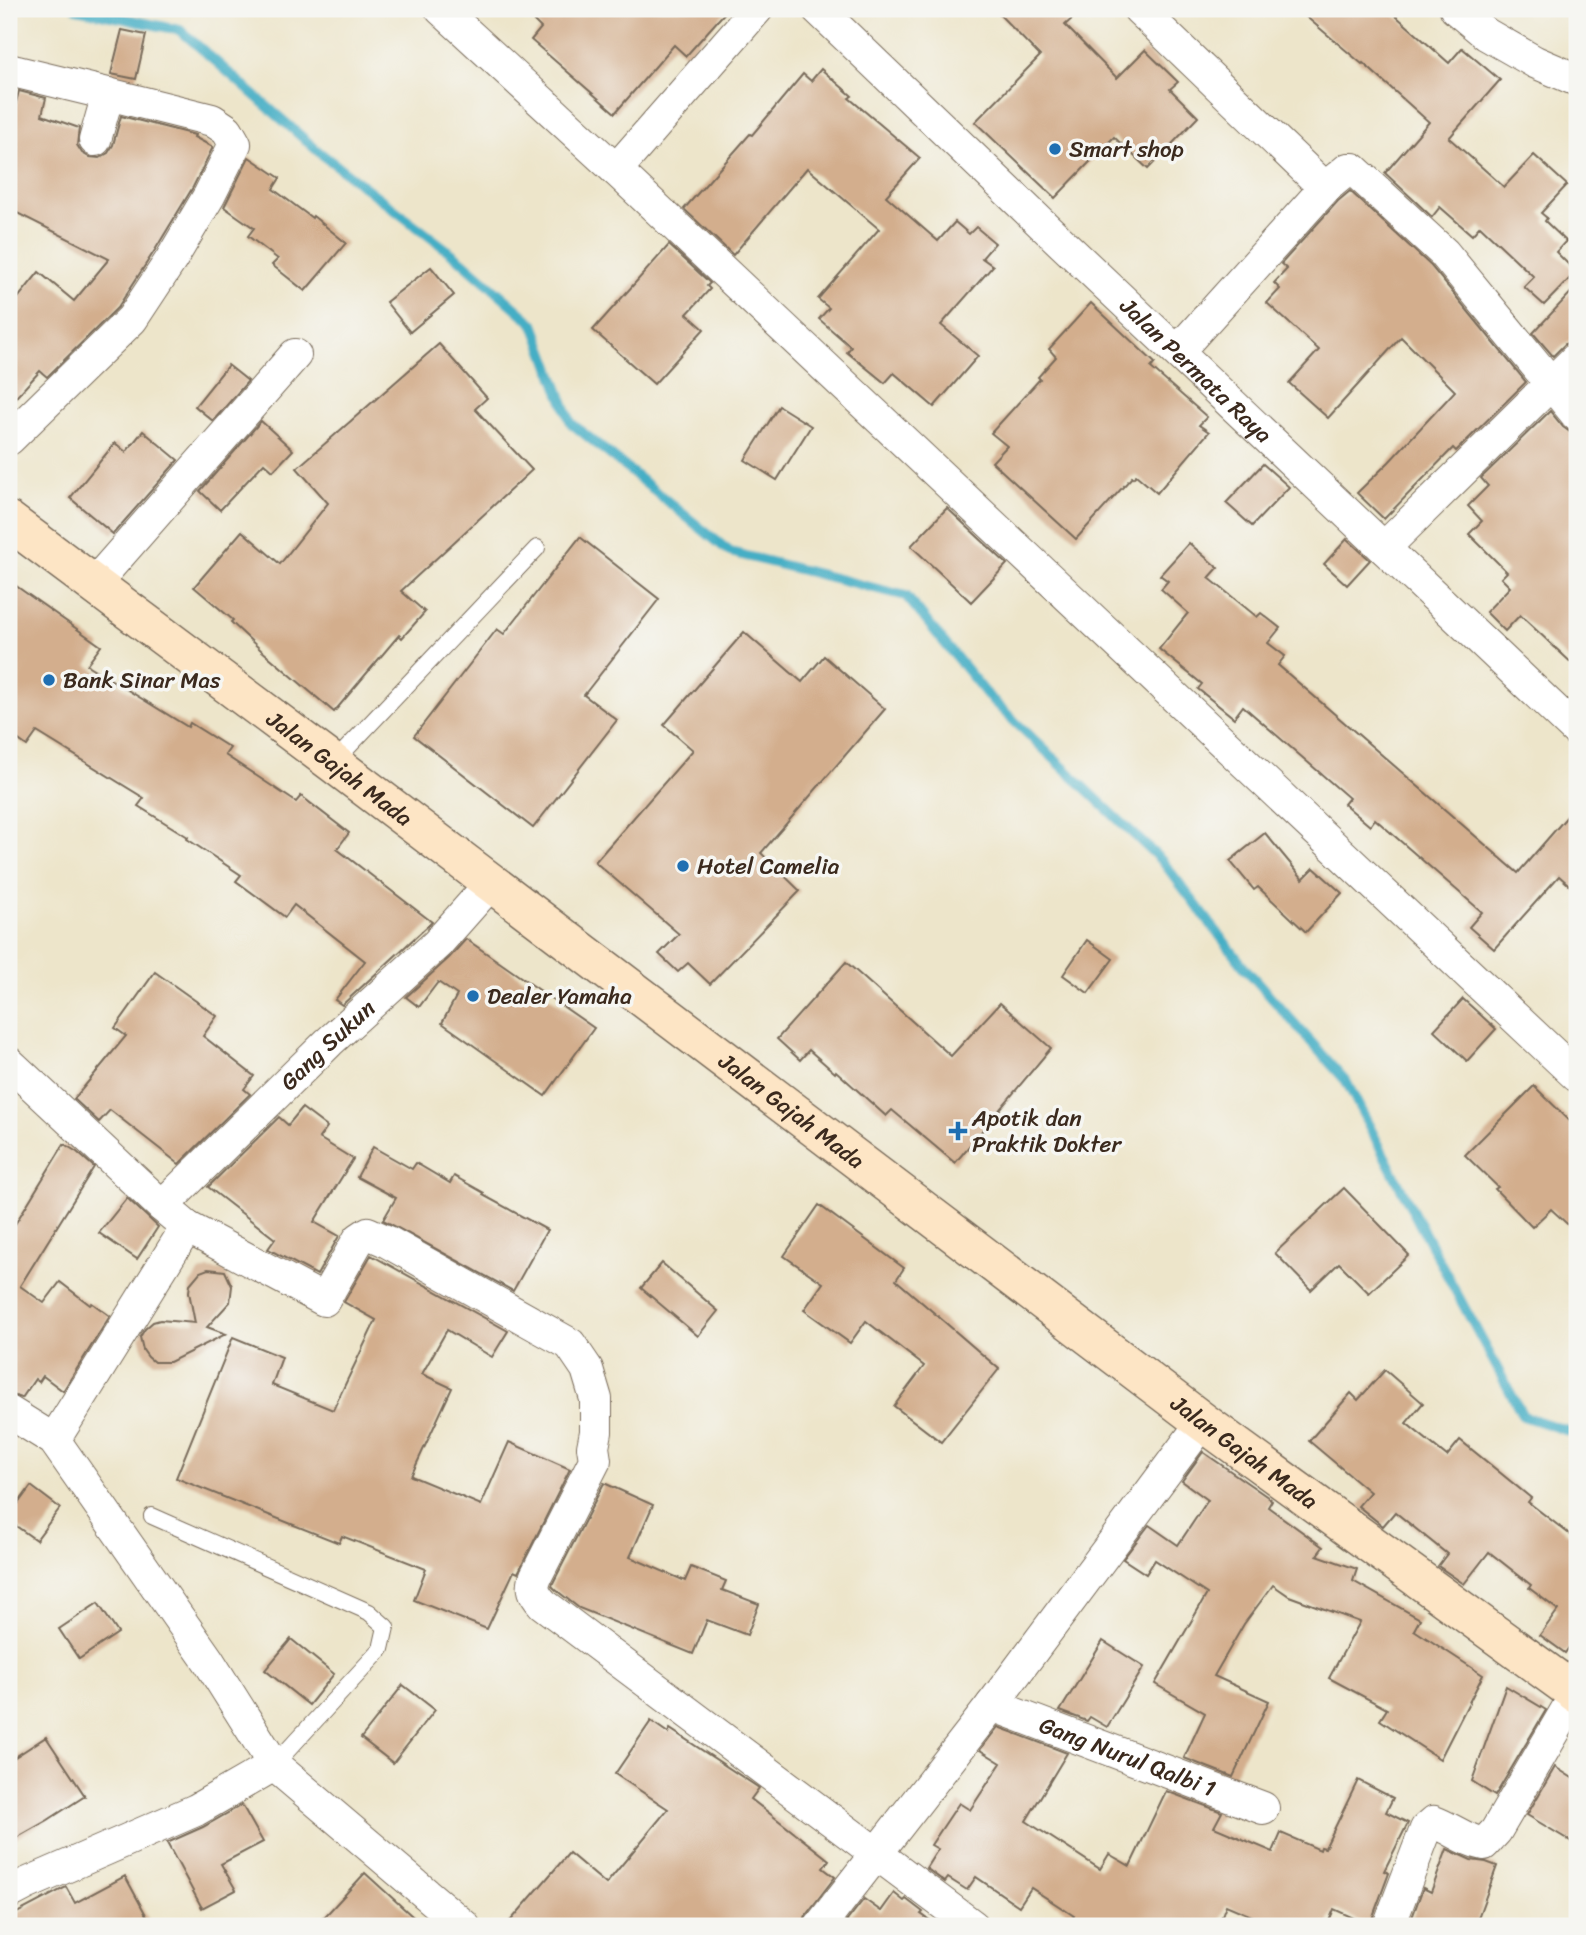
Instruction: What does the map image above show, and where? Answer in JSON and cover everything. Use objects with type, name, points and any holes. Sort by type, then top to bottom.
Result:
[{"type":"main road","name":"Jalan Gajah Mada","points":[[9,522],[333,763],[1203,1422],[1577,1694]]},
{"type":"street","points":[[441,9],[616,170],[1577,1076]]},
{"type":"street","points":[[616,170],[757,9]]},
{"type":"street","name":"Jalan Permata Raya","points":[[818,9],[1577,731]]},
{"type":"street","points":[[1139,9],[1325,188]]},
{"type":"street","points":[[1456,9],[1486,34],[1535,62],[1577,80]]},
{"type":"street","points":[[9,69],[212,120],[227,130],[236,144],[171,260],[132,319],[9,439]]},
{"type":"street","points":[[95,140],[108,94]]},
{"type":"street","points":[[1178,351],[1325,188],[1343,172],[1353,169],[1444,253],[1577,415]]},
{"type":"street","points":[[93,584],[295,355]]},
{"type":"street","points":[[1384,548],[1577,358]]},
{"type":"street","name":"Gang Sukun","points":[[162,1206],[329,1042],[437,944],[491,883]]},
{"type":"street","points":[[9,1063],[187,1227],[324,1300],[359,1239],[368,1233],[570,1344],[587,1369],[596,1399],[596,1433],[593,1447],[595,1460],[536,1576],[534,1593],[551,1610],[973,1926]]},
{"type":"street","points":[[54,1440],[187,1227]]},
{"type":"street","points":[[9,1412],[54,1440],[208,1660],[274,1765],[464,1926]]},
{"type":"street","points":[[820,1926],[992,1705],[1203,1422]]},
{"type":"street","points":[[1389,1926],[1426,1829],[1434,1822],[1450,1828],[1472,1842],[1484,1844],[1496,1831],[1577,1694]]},
{"type":"street","name":"Gang Nurul Qalbi 1","points":[[992,1705],[1263,1808]]},
{"type":"street","points":[[9,1893],[196,1810],[274,1765]]},
{"type":"lane","points":[[333,763],[537,548]]},
{"type":"lane","points":[[152,1516],[369,1612],[386,1627],[382,1649],[274,1765]]},
{"type":"building","points":[[522,9],[728,9],[686,56],[674,45],[615,113],[531,40],[541,28]]},
{"type":"building","points":[[994,9],[1083,9],[1065,25],[1117,78],[1145,50],[1178,82],[1170,89],[1198,117],[1148,169],[1114,137],[1055,198],[975,122],[1040,56]]},
{"type":"building","points":[[1297,9],[1388,9],[1449,63],[1462,48],[1500,80],[1449,138],[1504,187],[1534,155],[1567,185],[1541,213],[1547,218],[1545,221],[1566,241],[1556,252],[1576,272],[1544,305],[1524,287],[1534,277],[1480,226],[1472,235],[1440,207],[1432,217],[1385,173],[1429,122]]},
{"type":"building","points":[[122,30],[146,35],[136,79],[111,74]]},
{"type":"building","points":[[821,69],[852,96],[849,98],[920,158],[886,196],[938,241],[955,222],[969,234],[976,227],[995,243],[982,258],[993,266],[941,325],[978,356],[934,407],[894,373],[885,383],[847,352],[851,347],[819,319],[829,308],[818,299],[879,229],[807,168],[733,255],[684,209],[803,74],[811,81]]},
{"type":"building","points":[[19,91],[46,98],[42,115],[79,128],[77,145],[82,153],[89,157],[99,158],[108,153],[121,116],[195,135],[194,137],[213,147],[193,187],[118,307],[47,377],[40,371],[9,405],[9,309],[39,272],[74,301],[109,259],[9,209],[9,129]]},
{"type":"building","points":[[249,157],[280,178],[273,189],[346,243],[305,291],[272,265],[278,259],[248,236],[254,228],[224,207]]},
{"type":"building","points":[[1350,191],[1431,266],[1526,382],[1456,451],[1453,448],[1384,519],[1357,493],[1455,391],[1401,337],[1328,418],[1289,383],[1319,350],[1267,303],[1280,289],[1274,283],[1287,269],[1281,264]]},
{"type":"building","points":[[669,245],[710,283],[707,286],[710,289],[687,314],[704,329],[654,384],[593,330]]},
{"type":"building","points":[[431,267],[454,295],[410,332],[386,302]]},
{"type":"building","points":[[1577,286],[1577,340],[1565,344],[1553,356],[1533,333]]},
{"type":"building","points":[[1091,303],[1155,363],[1151,368],[1207,417],[1199,425],[1209,432],[1157,493],[1136,475],[1132,477],[1076,539],[992,462],[1007,446],[991,433],[1040,379],[1038,377],[1056,357],[1049,349]]},
{"type":"building","points":[[439,344],[487,398],[475,409],[532,470],[401,591],[425,612],[402,638],[399,635],[334,712],[261,650],[231,622],[233,620],[194,587],[242,531],[280,564],[328,503],[297,468]]},
{"type":"building","points":[[228,365],[248,381],[213,421],[195,406]]},
{"type":"building","points":[[779,406],[811,426],[777,480],[745,460]]},
{"type":"building","points":[[1550,411],[1563,427],[1577,433],[1577,668],[1520,615],[1505,631],[1486,612],[1510,587],[1501,578],[1507,572],[1469,534],[1482,521],[1468,506],[1488,486],[1481,478]]},
{"type":"building","points":[[261,421],[293,450],[273,471],[264,463],[220,510],[200,491]]},
{"type":"building","points":[[143,431],[178,460],[113,534],[70,498],[115,443],[126,452]]},
{"type":"building","points":[[1263,464],[1289,487],[1252,526],[1226,503]]},
{"type":"building","points":[[947,508],[1007,564],[971,602],[911,546]]},
{"type":"building","points":[[580,537],[659,599],[584,695],[617,720],[533,828],[414,736],[497,629],[504,634]]},
{"type":"building","points":[[1347,539],[1370,560],[1347,585],[1324,564]]},
{"type":"building","points":[[1189,543],[1218,568],[1209,578],[1257,617],[1261,613],[1280,628],[1268,643],[1285,656],[1278,665],[1518,873],[1577,805],[1577,892],[1559,876],[1494,949],[1469,927],[1482,912],[1375,819],[1370,826],[1344,804],[1349,798],[1243,706],[1234,718],[1198,689],[1202,684],[1159,649],[1188,613],[1161,589],[1168,581],[1160,575]]},
{"type":"building","points":[[9,581],[101,646],[87,665],[188,727],[190,723],[230,748],[225,755],[296,802],[301,796],[349,833],[337,849],[432,922],[342,1005],[335,1000],[365,961],[294,905],[285,917],[236,881],[241,875],[138,806],[144,798],[37,732],[27,746],[9,733]]},
{"type":"building","points":[[744,632],[802,682],[824,656],[885,709],[761,853],[800,891],[710,984],[688,963],[678,972],[659,954],[679,934],[595,862],[693,750],[664,725]]},
{"type":"building","points":[[1265,833],[1303,879],[1314,868],[1342,893],[1306,932],[1258,887],[1254,890],[1230,861]]},
{"type":"building","points":[[466,939],[594,1028],[545,1096],[442,1023],[457,995],[438,982],[419,1007],[406,997]]},
{"type":"building","points":[[1087,940],[1113,959],[1088,993],[1063,975]]},
{"type":"building","points":[[846,962],[951,1056],[1000,1003],[1051,1048],[955,1163],[892,1110],[886,1116],[809,1050],[800,1060],[777,1039]]},
{"type":"building","points":[[155,972],[217,1016],[203,1036],[254,1076],[244,1089],[250,1094],[179,1164],[110,1110],[99,1122],[74,1099],[126,1036],[115,1028]]},
{"type":"building","points":[[1463,999],[1496,1029],[1467,1061],[1434,1030]]},
{"type":"building","points":[[1534,1086],[1577,1128],[1577,1233],[1551,1209],[1532,1227],[1495,1189],[1498,1187],[1465,1155]]},
{"type":"building","points":[[302,1108],[327,1127],[319,1138],[353,1159],[314,1222],[339,1236],[317,1275],[268,1249],[275,1239],[208,1187],[279,1117],[288,1125]]},
{"type":"building","points":[[64,1144],[94,1167],[20,1286],[44,1303],[60,1282],[90,1305],[92,1303],[110,1316],[63,1391],[43,1376],[39,1382],[35,1379],[22,1398],[9,1394],[9,1234]]},
{"type":"building","points":[[373,1147],[412,1169],[416,1163],[450,1183],[454,1176],[547,1230],[513,1291],[383,1220],[396,1198],[357,1177]]},
{"type":"building","points":[[1344,1188],[1409,1255],[1369,1293],[1339,1263],[1311,1290],[1275,1253]]},
{"type":"building","points":[[127,1198],[158,1227],[137,1259],[99,1233]]},
{"type":"building","points":[[819,1205],[904,1268],[896,1280],[999,1369],[941,1442],[894,1406],[924,1366],[866,1321],[850,1343],[804,1310],[823,1283],[784,1256]]},
{"type":"building","points":[[371,1255],[508,1331],[492,1357],[447,1330],[422,1374],[452,1388],[411,1476],[481,1505],[509,1442],[570,1469],[518,1573],[514,1571],[487,1629],[414,1600],[426,1569],[342,1536],[339,1543],[176,1478],[233,1337],[282,1357],[272,1385],[333,1410],[376,1320],[344,1302]]},
{"type":"building","points":[[662,1263],[718,1311],[698,1336],[641,1288]]},
{"type":"building","points":[[208,1269],[225,1271],[232,1286],[230,1302],[207,1327],[226,1334],[170,1362],[154,1362],[143,1350],[140,1337],[153,1322],[160,1320],[195,1323],[190,1284],[200,1272]]},
{"type":"building","points":[[1385,1370],[1423,1403],[1406,1423],[1447,1456],[1460,1440],[1531,1498],[1528,1502],[1577,1540],[1577,1636],[1565,1653],[1540,1635],[1558,1610],[1529,1588],[1531,1585],[1489,1552],[1464,1584],[1438,1566],[1447,1554],[1395,1512],[1383,1526],[1358,1506],[1370,1492],[1309,1441],[1351,1393],[1358,1400]]},
{"type":"building","points":[[1203,1452],[1272,1500],[1268,1507],[1323,1547],[1317,1555],[1357,1569],[1353,1581],[1420,1619],[1414,1630],[1483,1675],[1440,1759],[1380,1720],[1387,1709],[1329,1678],[1360,1622],[1289,1596],[1273,1585],[1244,1624],[1214,1676],[1269,1701],[1233,1777],[1184,1758],[1205,1713],[1155,1684],[1207,1594],[1155,1560],[1146,1574],[1123,1559],[1149,1525],[1178,1545],[1208,1500],[1182,1481]]},
{"type":"building","points":[[604,1483],[653,1505],[630,1557],[685,1581],[691,1567],[726,1581],[722,1590],[759,1604],[747,1635],[707,1620],[693,1654],[579,1608],[552,1586]]},
{"type":"building","points":[[31,1486],[60,1508],[36,1540],[9,1521],[9,1516]]},
{"type":"building","points":[[98,1603],[118,1633],[79,1659],[59,1629]]},
{"type":"building","points":[[291,1639],[334,1674],[309,1705],[265,1670]]},
{"type":"building","points":[[1103,1641],[1144,1667],[1107,1727],[1090,1717],[1087,1721],[1060,1711]]},
{"type":"building","points":[[403,1685],[435,1710],[393,1763],[361,1738]]},
{"type":"building","points":[[1506,1686],[1546,1710],[1495,1796],[1472,1781]]},
{"type":"building","points":[[651,1721],[668,1733],[670,1729],[759,1788],[751,1799],[829,1860],[823,1868],[835,1877],[806,1915],[802,1926],[506,1926],[569,1853],[606,1884],[668,1809],[615,1774]]},
{"type":"building","points":[[998,1727],[1067,1753],[1026,1821],[1100,1869],[1109,1854],[1130,1866],[1166,1791],[1222,1812],[1214,1827],[1273,1852],[1281,1833],[1320,1850],[1321,1847],[1325,1848],[1358,1780],[1393,1798],[1386,1812],[1408,1823],[1384,1871],[1389,1873],[1371,1926],[1334,1909],[1327,1926],[1275,1926],[1226,1905],[1218,1926],[1068,1926],[1074,1916],[1031,1888],[1019,1906],[976,1877],[967,1890],[948,1878],[945,1882],[926,1868],[938,1849],[931,1845],[959,1803],[970,1810],[1001,1763],[980,1750]]},
{"type":"building","points":[[46,1737],[85,1796],[9,1842],[9,1761]]},
{"type":"building","points":[[1555,1767],[1577,1781],[1577,1845],[1527,1815]]},
{"type":"building","points":[[242,1805],[263,1842],[221,1864],[236,1890],[202,1908],[167,1843]]},
{"type":"building","points":[[1447,1849],[1471,1860],[1497,1866],[1475,1926],[1409,1926],[1423,1888],[1431,1892]]},
{"type":"building","points":[[365,1873],[423,1926],[316,1926]]},
{"type":"building","points":[[125,1876],[152,1926],[9,1926],[9,1917],[66,1887],[75,1903]]},
{"type":"building","points":[[894,1893],[904,1901],[906,1899],[938,1926],[843,1926],[864,1899],[881,1911]]},
{"type":"waterway","points":[[77,9],[180,30],[319,152],[463,262],[534,324],[571,423],[730,552],[906,596],[989,697],[1163,862],[1244,967],[1346,1081],[1523,1416],[1577,1434]]},
{"type":"place","name":"Smart shop","points":[[1055,149]]},
{"type":"place","name":"Bank Sinar Mas","points":[[49,680]]},
{"type":"place","name":"Hotel Camelia","points":[[683,866]]},
{"type":"place","name":"Dealer Yamaha","points":[[473,996]]},
{"type":"place","name":"Apotik dan Praktik Dokter","points":[[958,1131]]}]
